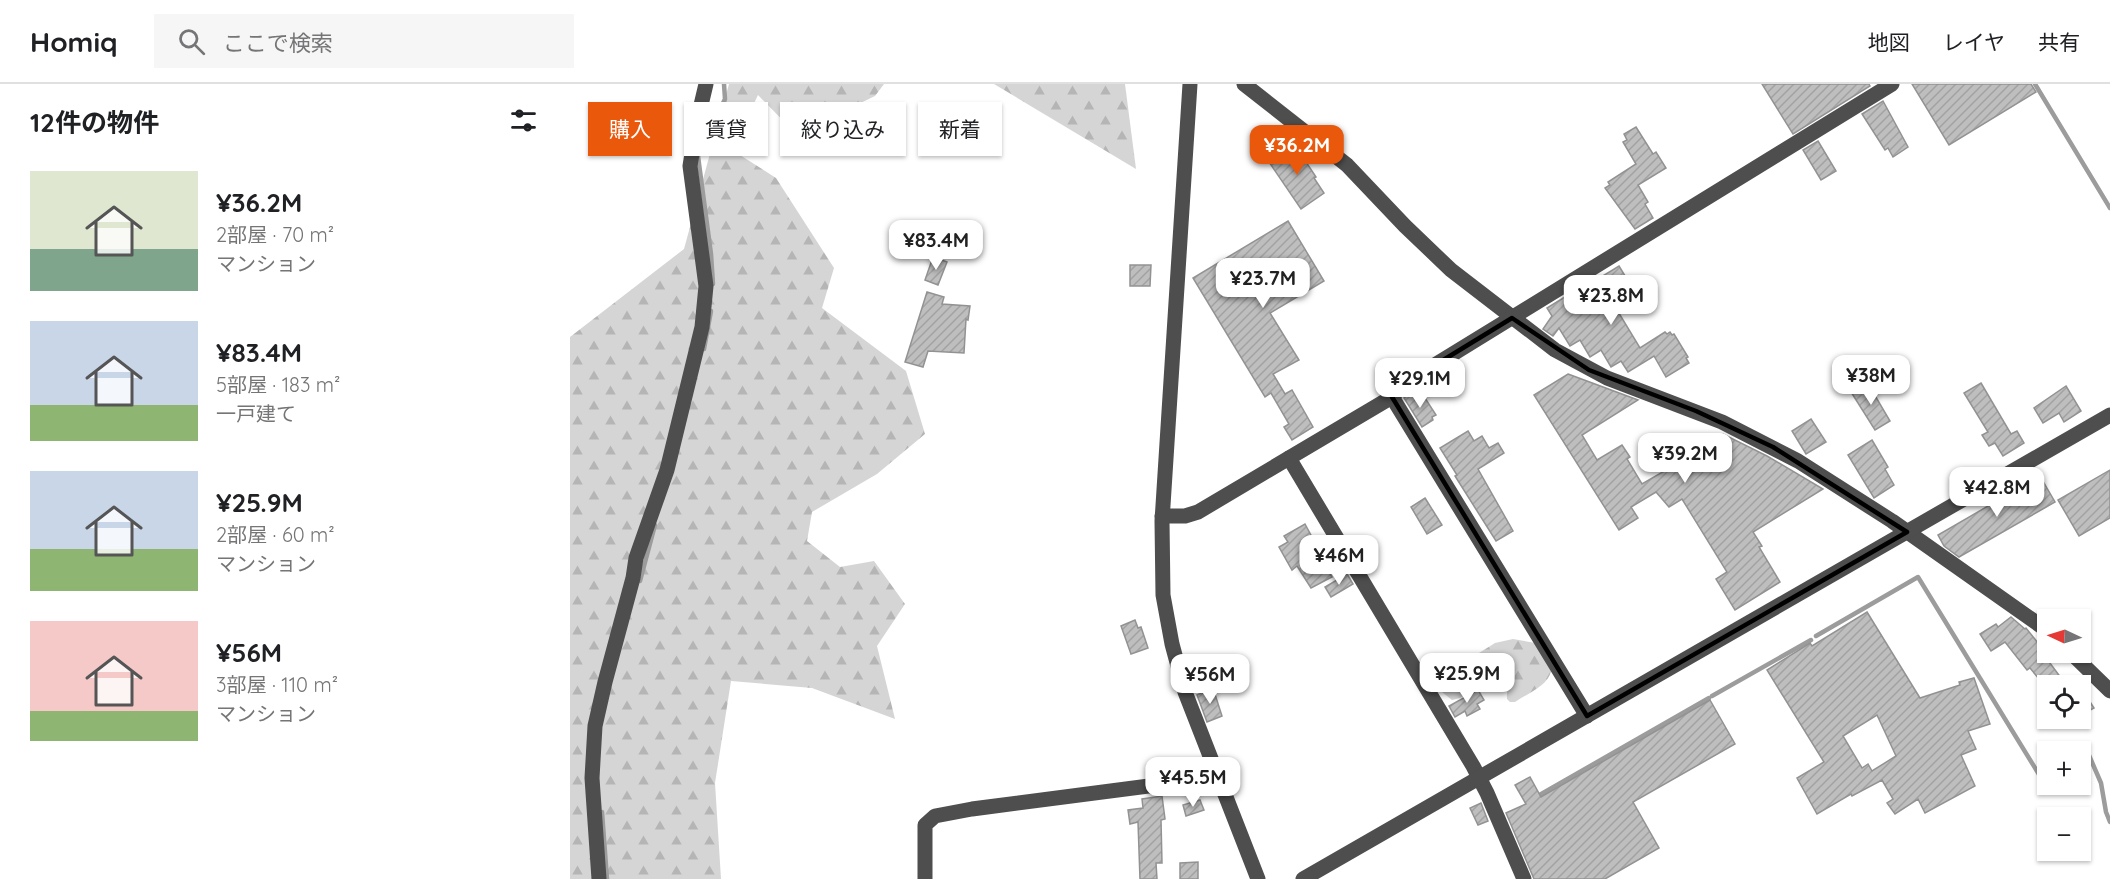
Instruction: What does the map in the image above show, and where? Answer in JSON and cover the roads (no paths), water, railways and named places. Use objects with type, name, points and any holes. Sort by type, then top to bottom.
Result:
[{"type":"street","points":[[599,879],[592,778],[595,726],[604,682],[633,578],[636,558],[667,470],[702,327],[706,286],[690,166],[706,84]]},
{"type":"street","points":[[1190,84],[1162,516],[1163,587],[1172,644],[1185,692],[1257,879]]},
{"type":"street","points":[[1244,84],[1347,165],[1435,256],[1555,350],[1589,370],[1696,411],[1773,447],[1822,475],[2037,623]]},
{"type":"street","points":[[1162,516],[1185,516],[1198,512],[1392,397],[1404,384],[1892,84]]},
{"type":"street","points":[[1392,397],[1587,716]]},
{"type":"street","points":[[1303,879],[2110,415]]},
{"type":"street","points":[[1289,458],[1479,778],[1524,879]]},
{"type":"street","points":[[2081,663],[2110,691]]},
{"type":"street","points":[[925,879],[925,825],[935,816],[972,809],[1218,777]]},
{"type":"waterway","points":[[713,284],[698,156],[725,99],[724,84]]},
{"type":"waterway","points":[[2035,84],[2110,208]]},
{"type":"waterway","points":[[704,349],[711,311]]},
{"type":"waterway","points":[[640,581],[655,525]]},
{"type":"waterway","points":[[1816,636],[1918,577],[2037,771]]},
{"type":"waterway","points":[[1712,696],[1811,640]]},
{"type":"waterway","points":[[1536,797],[1709,698]]},
{"type":"waterway","points":[[2091,760],[2101,783],[2110,822]]},
{"type":"waterway","points":[[602,812],[607,879]]}]
